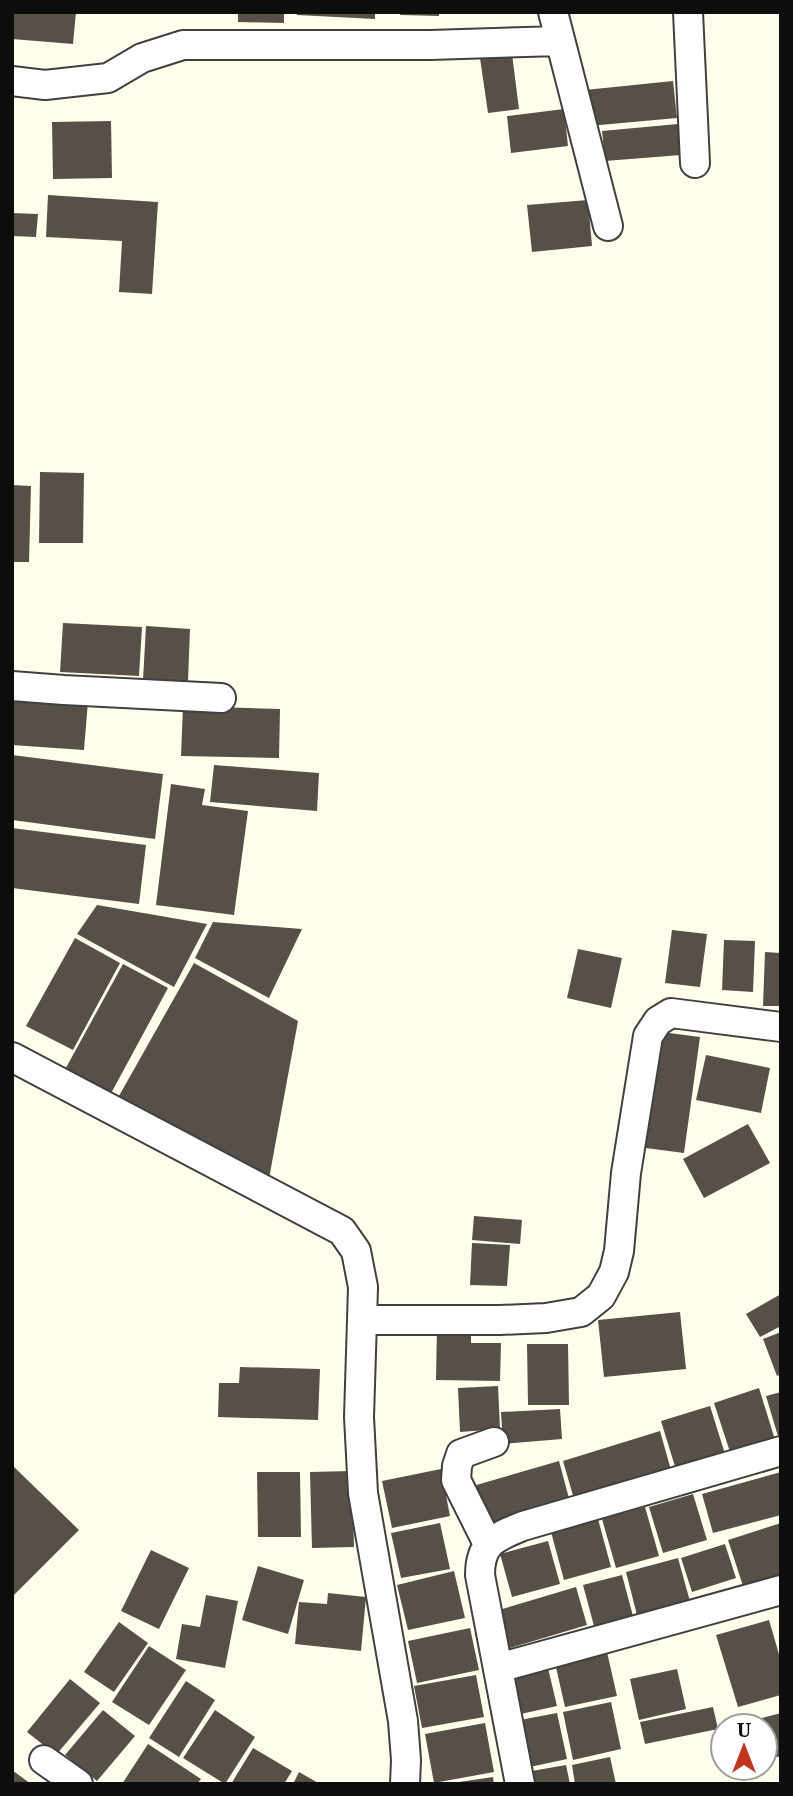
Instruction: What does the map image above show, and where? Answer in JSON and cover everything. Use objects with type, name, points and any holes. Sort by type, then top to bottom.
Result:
[{"type":"street","points":[[553,12],[608,226]]},
{"type":"street","points":[[688,12],[695,163]]},
{"type":"street","points":[[12,81],[46,85],[108,78],[142,58],[183,46],[430,46],[560,41]]},
{"type":"street","points":[[12,686],[221,698]]},
{"type":"street","points":[[362,1320],[500,1320],[546,1318],[581,1312],[601,1296],[614,1272],[619,1251],[626,1173],[648,1036],[657,1021],[671,1013],[781,1027]]},
{"type":"street","points":[[12,1057],[342,1231],[356,1251],[363,1287],[359,1417],[363,1493],[402,1721],[406,1760],[405,1784]]},
{"type":"street","points":[[488,1544],[456,1480],[461,1454],[494,1442]]},
{"type":"street","points":[[520,1784],[480,1575],[480,1560],[488,1544],[523,1526],[781,1451]]},
{"type":"street","points":[[498,1668],[781,1590]]},
{"type":"street","points":[[44,1760],[78,1784]]},
{"type":"building","points":[[12,12],[76,12],[73,44],[12,39]]},
{"type":"building","points":[[238,12],[284,12],[284,23],[238,22]]},
{"type":"building","points":[[297,12],[375,12],[375,19],[297,15]]},
{"type":"building","points":[[400,12],[439,12],[439,16],[400,15]]},
{"type":"building","points":[[512,54],[519,109],[488,113],[480,58]]},
{"type":"building","points":[[673,81],[677,118],[589,126],[585,90]]},
{"type":"building","points":[[564,109],[568,146],[511,153],[507,116]]},
{"type":"building","points":[[111,121],[112,178],[53,179],[52,122]]},
{"type":"building","points":[[678,124],[681,155],[605,161],[602,131]]},
{"type":"building","points":[[48,195],[158,202],[152,294],[119,292],[122,241],[46,237]]},
{"type":"building","points":[[588,200],[592,246],[532,252],[527,205]]},
{"type":"building","points":[[12,213],[38,214],[36,237],[12,236]]},
{"type":"building","points":[[40,472],[84,473],[83,543],[39,543]]},
{"type":"building","points":[[12,485],[31,486],[29,562],[12,562]]},
{"type":"building","points":[[63,623],[142,627],[139,676],[60,672]]},
{"type":"building","points":[[146,626],[190,629],[188,681],[143,680]]},
{"type":"building","points":[[12,696],[88,701],[84,750],[12,745]]},
{"type":"building","points":[[183,706],[280,709],[279,758],[181,756]]},
{"type":"building","points":[[12,755],[163,774],[155,839],[12,820]]},
{"type":"building","points":[[214,765],[319,773],[317,811],[210,802]]},
{"type":"building","points":[[171,784],[205,789],[202,805],[248,811],[234,915],[156,905]]},
{"type":"building","points":[[12,828],[146,845],[139,904],[12,888]]},
{"type":"building","points":[[97,905],[207,924],[174,987],[77,934]]},
{"type":"building","points":[[213,922],[302,929],[269,998],[195,958]]},
{"type":"building","points":[[672,930],[707,934],[700,987],[665,983]]},
{"type":"building","points":[[75,938],[120,963],[73,1050],[26,1026]]},
{"type":"building","points":[[724,940],[755,941],[753,992],[722,990]]},
{"type":"building","points":[[578,949],[622,958],[611,1008],[567,998]]},
{"type":"building","points":[[765,952],[781,953],[781,1006],[763,1006]]},
{"type":"building","points":[[194,963],[298,1021],[268,1184],[115,1103]]},
{"type":"building","points":[[123,964],[168,988],[108,1099],[62,1075]]},
{"type":"building","points":[[654,1031],[700,1037],[684,1153],[638,1147]]},
{"type":"building","points":[[706,1055],[770,1068],[761,1113],[696,1100]]},
{"type":"building","points":[[748,1124],[770,1163],[704,1198],[683,1159]]},
{"type":"building","points":[[474,1216],[522,1220],[520,1244],[472,1240]]},
{"type":"building","points":[[472,1243],[510,1245],[507,1286],[470,1285]]},
{"type":"building","points":[[781,1294],[781,1326],[760,1337],[746,1314]]},
{"type":"building","points":[[680,1312],[686,1369],[604,1377],[598,1320]]},
{"type":"building","points":[[437,1327],[471,1327],[471,1343],[501,1343],[500,1381],[436,1380]]},
{"type":"building","points":[[781,1332],[781,1374],[777,1376],[763,1339]]},
{"type":"building","points":[[527,1344],[568,1344],[569,1405],[528,1405]]},
{"type":"building","points":[[240,1367],[320,1369],[318,1420],[218,1417],[219,1383],[239,1383]]},
{"type":"building","points":[[498,1386],[500,1429],[460,1432],[458,1388]]},
{"type":"building","points":[[759,1388],[776,1443],[732,1458],[714,1403]]},
{"type":"building","points":[[781,1392],[781,1443],[780,1443],[766,1396]]},
{"type":"building","points":[[710,1406],[726,1457],[677,1473],[661,1421]]},
{"type":"building","points":[[560,1409],[562,1439],[503,1444],[501,1412]]},
{"type":"building","points":[[660,1431],[671,1470],[574,1499],[563,1461]]},
{"type":"building","points":[[559,1461],[570,1502],[485,1526],[473,1486]]},
{"type":"building","points":[[12,1465],[79,1530],[12,1597]]},
{"type":"building","points":[[441,1469],[450,1516],[392,1528],[382,1481]]},
{"type":"building","points":[[352,1471],[354,1547],[312,1548],[310,1472]]},
{"type":"building","points":[[257,1472],[300,1472],[301,1537],[258,1537]]},
{"type":"building","points":[[781,1472],[781,1515],[713,1533],[702,1494]]},
{"type":"building","points":[[693,1494],[707,1540],[663,1553],[649,1507]]},
{"type":"building","points":[[645,1507],[659,1556],[616,1568],[602,1519]]},
{"type":"building","points":[[598,1519],[611,1567],[564,1580],[551,1532]]},
{"type":"building","points":[[440,1523],[450,1569],[401,1578],[391,1533]]},
{"type":"building","points":[[781,1523],[781,1574],[743,1586],[728,1540]]},
{"type":"building","points":[[548,1541],[560,1584],[512,1597],[500,1554]]},
{"type":"building","points":[[725,1544],[736,1578],[692,1592],[681,1558]]},
{"type":"building","points":[[151,1550],[189,1568],[159,1629],[121,1611]]},
{"type":"building","points":[[678,1558],[691,1605],[638,1619],[626,1572]]},
{"type":"building","points":[[258,1566],[304,1580],[288,1634],[242,1620]]},
{"type":"building","points":[[454,1571],[465,1618],[408,1630],[397,1585]]},
{"type":"building","points":[[622,1575],[633,1616],[594,1626],[583,1585]]},
{"type":"building","points":[[576,1587],[587,1625],[510,1648],[499,1610]]},
{"type":"building","points":[[328,1593],[366,1597],[361,1651],[295,1644],[299,1602],[327,1604]]},
{"type":"building","points":[[206,1595],[238,1601],[225,1668],[176,1659],[182,1624],[200,1627]]},
{"type":"building","points":[[769,1620],[781,1661],[781,1695],[738,1707],[716,1635]]},
{"type":"building","points":[[119,1622],[148,1643],[114,1692],[84,1672]]},
{"type":"building","points":[[470,1628],[479,1670],[417,1683],[408,1641]]},
{"type":"building","points":[[149,1646],[186,1670],[149,1725],[112,1702]]},
{"type":"building","points":[[607,1652],[617,1696],[565,1707],[555,1663]]},
{"type":"building","points":[[547,1664],[557,1706],[516,1715],[507,1674]]},
{"type":"building","points":[[677,1669],[686,1709],[639,1720],[630,1679]]},
{"type":"building","points":[[476,1675],[484,1717],[422,1728],[414,1686]]},
{"type":"building","points":[[70,1679],[100,1703],[56,1755],[27,1732]]},
{"type":"building","points":[[186,1681],[215,1700],[179,1757],[149,1738]]},
{"type":"building","points":[[611,1702],[621,1749],[573,1760],[563,1712]]},
{"type":"building","points":[[713,1707],[714,1712],[709,1712],[709,1731],[645,1744],[640,1722]]},
{"type":"building","points":[[103,1710],[135,1736],[97,1781],[65,1755]]},
{"type":"building","points":[[215,1710],[255,1737],[225,1784],[183,1758]]},
{"type":"building","points":[[557,1713],[567,1759],[525,1768],[515,1721]]},
{"type":"building","points":[[781,1713],[779,1756],[779,1714]]},
{"type":"building","points":[[485,1723],[494,1772],[434,1783],[425,1734]]},
{"type":"building","points":[[148,1744],[201,1779],[197,1784],[122,1784]]},
{"type":"building","points":[[253,1748],[292,1771],[284,1784],[231,1784]]},
{"type":"building","points":[[610,1757],[616,1784],[575,1784],[572,1765]]},
{"type":"building","points":[[566,1765],[570,1784],[528,1784],[526,1772]]},
{"type":"building","points":[[12,1770],[31,1784],[12,1784]]},
{"type":"building","points":[[299,1772],[320,1784],[293,1784]]},
{"type":"building","points":[[493,1777],[494,1784],[459,1784],[459,1782]]}]
